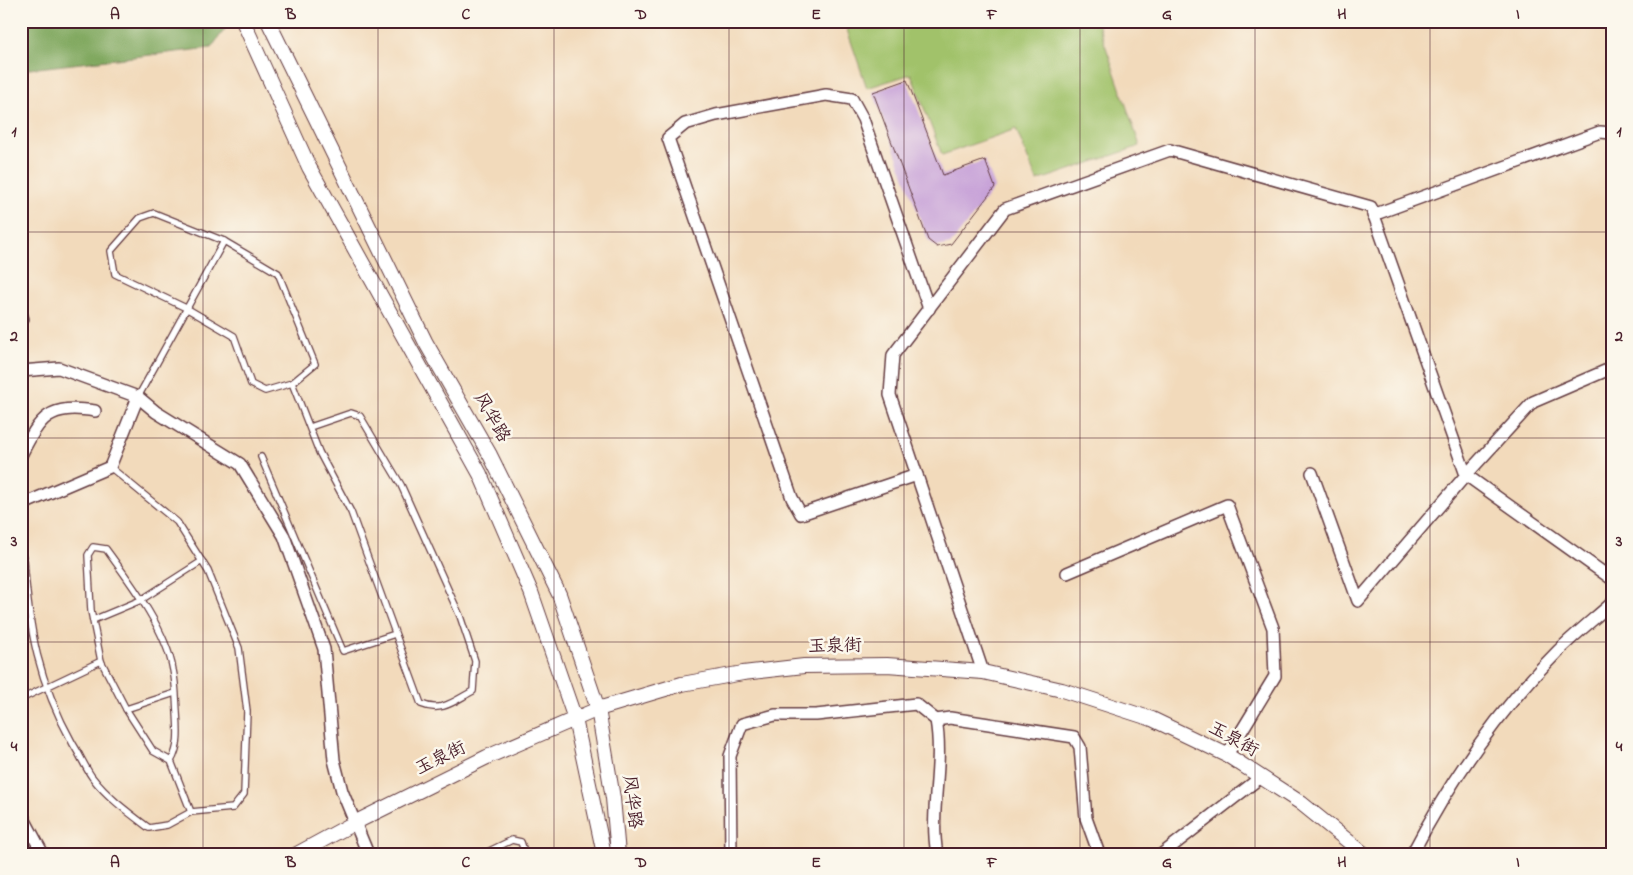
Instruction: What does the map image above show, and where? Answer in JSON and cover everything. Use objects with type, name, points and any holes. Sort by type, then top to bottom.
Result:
[{"type":"street","points":[[244,24],[309,167],[480,474],[531,592],[576,719],[604,854]]},
{"type":"street","name":"风华路","points":[[271,26],[426,343],[490,455],[559,594],[598,709],[613,798],[618,854]]},
{"type":"street","points":[[917,475],[801,514],[789,488],[668,138],[685,124],[716,115],[826,95],[852,99],[863,119],[929,309]]},
{"type":"street","points":[[1373,215],[1600,132],[1612,133]]},
{"type":"street","points":[[983,672],[890,395],[893,355],[1005,210],[1170,150],[1370,207],[1466,475],[1612,579]]},
{"type":"street","points":[[21,371],[59,368],[138,397],[156,412],[240,464],[284,536],[324,649],[334,760],[342,791],[368,854]]},
{"type":"street","points":[[1312,473],[1358,601],[1466,475],[1533,402],[1612,368]]},
{"type":"street","points":[[21,505],[110,467],[138,397]]},
{"type":"street","points":[[21,455],[37,424],[57,411],[74,408],[95,411]]},
{"type":"street","points":[[1067,573],[1227,505],[1273,628],[1274,676],[1227,755]]},
{"type":"street","points":[[1412,854],[1439,802],[1496,722],[1558,651],[1612,603]]},
{"type":"street","name":"玉泉街","points":[[297,854],[356,822],[487,757],[598,709],[682,684],[743,673],[804,666],[887,665],[983,672],[1062,690],[1152,718],[1227,755],[1301,803],[1364,854]]},
{"type":"street","points":[[731,854],[730,756],[742,724],[775,715],[816,715],[916,704],[936,720],[940,744],[934,837],[937,854]]},
{"type":"street","points":[[936,720],[950,718],[1074,737],[1080,747],[1086,818],[1098,854]]},
{"type":"street","points":[[1162,854],[1261,778]]},
{"type":"street","points":[[23,820],[43,854]]},
{"type":"lane","points":[[154,213],[224,241],[278,273],[315,364],[292,383],[265,390],[251,384],[234,336],[186,308],[115,274],[111,251],[140,218],[154,213]]},
{"type":"lane","points":[[138,397],[224,241]]},
{"type":"lane","points":[[21,304],[26,319],[21,329]]},
{"type":"lane","points":[[292,383],[319,452],[351,512],[422,704],[433,709],[445,706],[473,691],[475,661],[460,616],[401,485],[360,416],[351,413],[310,427]]},
{"type":"lane","points":[[261,457],[343,651],[395,634]]},
{"type":"lane","points":[[21,553],[24,559],[31,633],[46,687],[57,714],[92,778],[125,810],[149,828],[167,825],[190,812],[233,808],[244,794],[247,711],[239,648],[202,562],[177,522],[110,467]]},
{"type":"lane","points":[[171,761],[178,750],[175,693],[173,669],[164,643],[141,600],[106,549],[93,547],[88,556],[93,620],[101,661],[126,708],[154,751],[171,761],[190,812]]},
{"type":"lane","points":[[93,620],[141,600],[202,562]]},
{"type":"lane","points":[[21,699],[101,661]]},
{"type":"lane","points":[[126,708],[175,693]]},
{"type":"lane","points":[[483,854],[512,840],[521,842],[525,854]]},
{"type":"green space","points":[[21,21],[231,21],[211,48],[21,70]]},
{"type":"green space","points":[[844,21],[1097,21],[1140,146],[1037,181],[1016,129],[942,155],[911,74],[867,88]]},
{"type":"building","points":[[907,80],[943,175],[985,160],[995,187],[951,244],[937,247],[928,240],[873,92]]}]
